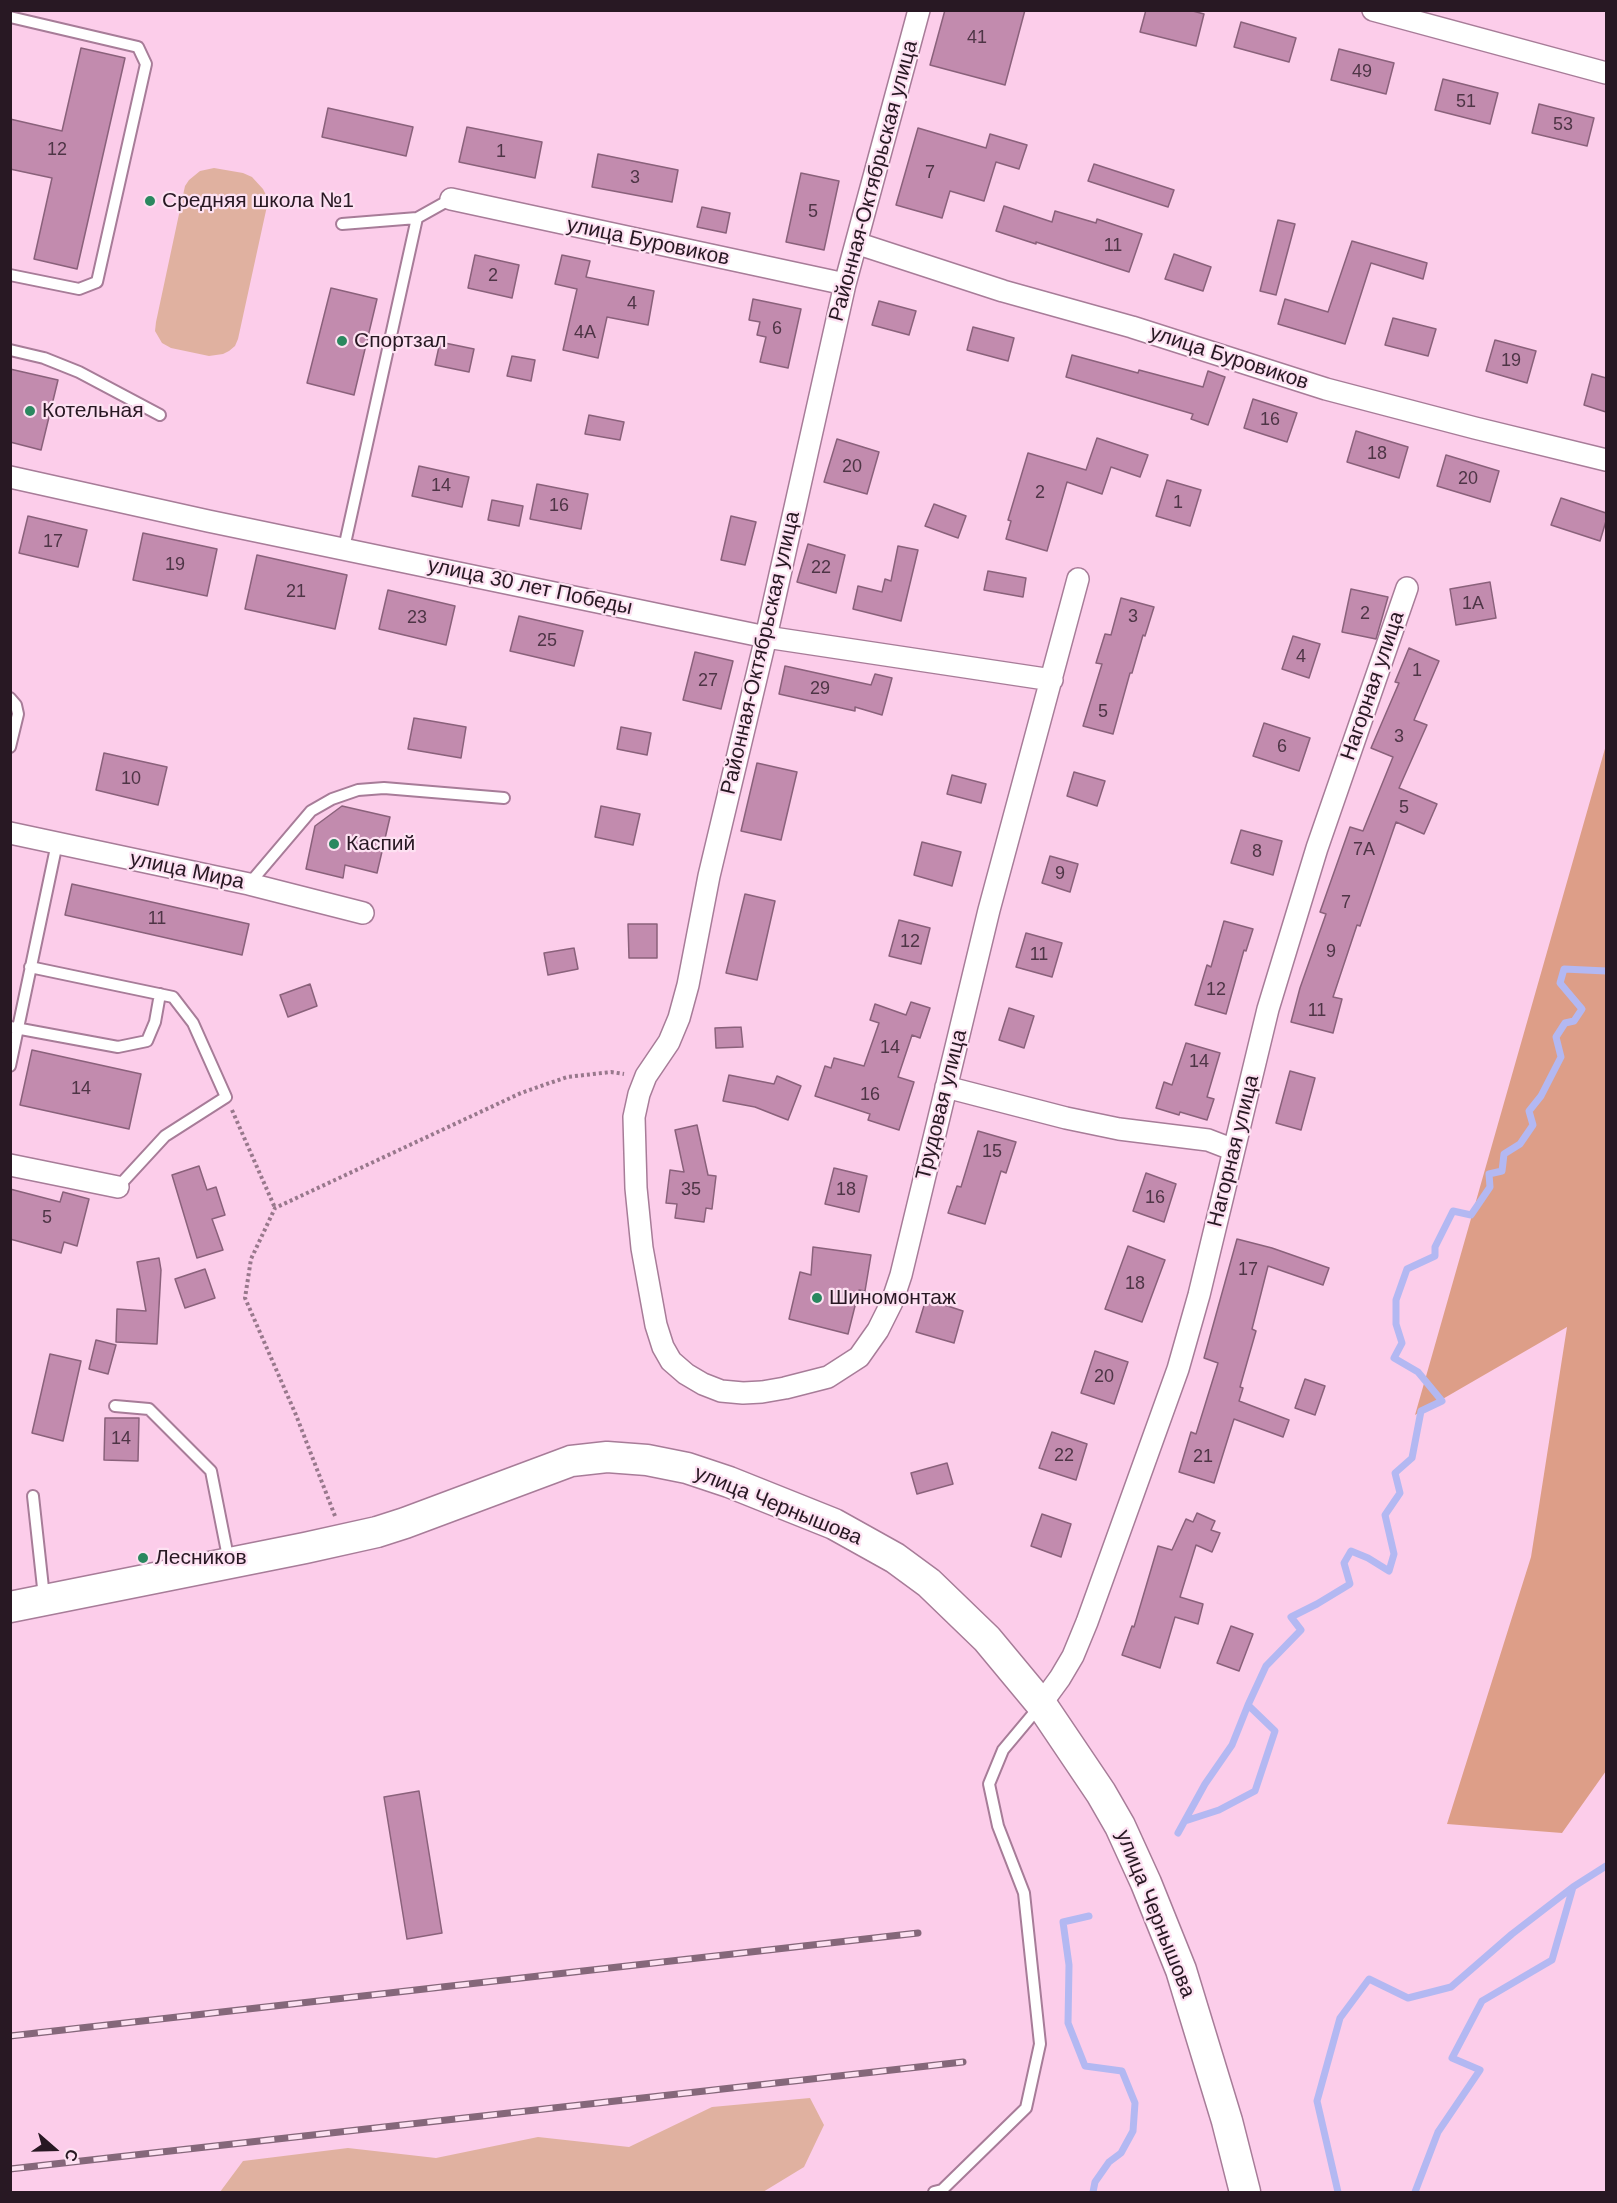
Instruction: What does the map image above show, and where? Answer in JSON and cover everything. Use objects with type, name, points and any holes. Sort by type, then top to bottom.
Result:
[{"type":"main road","name":"улица Чернышова","points":[[10,1607],[344,1539],[405,1523],[571,1461],[607,1457],[647,1460],[687,1468],[729,1482],[834,1524],[895,1558],[929,1583],[972,1624],[1041,1704],[1101,1793],[1120,1826],[1146,1883],[1188,1992],[1227,2121],[1245,2193]]},
{"type":"street","name":"Районная-Октябрьская улица","points":[[650,1294],[642,1248],[634,1152],[634,1117],[646,1076],[669,1042],[679,1018],[688,985],[709,876],[766,637],[845,284],[919,10]]},
{"type":"street","points":[[1373,10],[1606,73]]},
{"type":"street","name":"улица Буровиков","points":[[451,200],[845,284]]},
{"type":"street","name":"улица Буровиков","points":[[856,243],[1003,291],[1132,327],[1326,388],[1606,460]]},
{"type":"street","name":"улица 30 лет Победы","points":[[10,477],[208,521],[766,637],[1052,680]]},
{"type":"street","name":"Трудовая улица","points":[[650,1294],[656,1325],[663,1347],[671,1361],[686,1374],[703,1384],[721,1390],[743,1393],[785,1388],[828,1377],[859,1357],[867,1347],[892,1302],[901,1275],[989,910],[1078,579]]},
{"type":"street","name":"Нагорная улица","points":[[1041,1704],[1073,1656],[1087,1622],[1178,1369],[1199,1295],[1268,1009],[1317,848],[1407,588]]},
{"type":"street","name":"улица Мира","points":[[10,833],[249,884],[363,913]]},
{"type":"street","points":[[946,1087],[1066,1118],[1119,1129],[1208,1140],[1234,1150]]},
{"type":"street","points":[[10,1166],[118,1187]]},
{"type":"lane","points":[[10,17],[138,47],[146,64],[97,282],[79,289],[10,275]]},
{"type":"lane","points":[[342,224],[417,218],[451,200]]},
{"type":"lane","points":[[344,548],[417,218]]},
{"type":"lane","points":[[10,350],[44,358],[79,372],[160,414]]},
{"type":"lane","points":[[10,698],[16,705],[18,714],[10,747]]},
{"type":"lane","points":[[249,884],[287,837],[312,811],[358,790],[384,788],[504,798]]},
{"type":"lane","points":[[10,1066],[14,1028],[57,843]]},
{"type":"lane","points":[[30,966],[173,997],[193,1023],[226,1097],[165,1136],[118,1187]]},
{"type":"lane","points":[[14,1028],[118,1047],[147,1041],[155,1022],[160,994]]},
{"type":"lane","points":[[115,1406],[149,1409],[211,1471],[229,1562]]},
{"type":"lane","points":[[33,1496],[44,1600]]},
{"type":"lane","points":[[934,2193],[942,2190],[1026,2108],[1040,2044],[1024,1893],[998,1826],[989,1784],[1003,1750],[1041,1704]]},
{"type":"path","points":[[344,1539],[296,1415],[245,1298],[251,1259],[275,1208],[352,1170],[530,1090],[567,1077],[611,1072],[646,1076]]},
{"type":"path","points":[[226,1097],[275,1208]]},
{"type":"shaded area","points":[[214,168],[243,173],[252,177],[263,189],[267,197],[267,206],[238,339],[229,351],[209,356],[171,348],[162,343],[155,331],[185,186],[200,171]]},
{"type":"shaded area","points":[[1606,745],[1606,1771],[1562,1833],[1447,1824],[1531,1557],[1567,1327],[1415,1415]]},
{"type":"shaded area","points":[[810,2098],[824,2125],[804,2167],[763,2192],[220,2192],[243,2161],[348,2148],[436,2158],[538,2137],[629,2147],[712,2107]]},
{"type":"building","points":[[945,10],[1025,10],[1005,85],[930,65]]},
{"type":"building","points":[[1146,10],[1189,10],[1204,14],[1196,46],[1140,32]]},
{"type":"building","points":[[1241,22],[1296,38],[1289,62],[1234,47]]},
{"type":"building","points":[[81,48],[125,58],[77,269],[34,259],[52,178],[10,169],[10,119],[62,131]]},
{"type":"building","points":[[1339,49],[1394,63],[1386,94],[1331,80]]},
{"type":"building","points":[[1443,79],[1498,93],[1490,124],[1435,110]]},
{"type":"building","points":[[1539,104],[1594,118],[1587,146],[1532,133]]},
{"type":"building","points":[[328,108],[413,127],[406,156],[322,137]]},
{"type":"building","points":[[467,127],[542,142],[535,178],[459,162]]},
{"type":"building","points":[[918,128],[986,148],[990,134],[1027,145],[1019,169],[996,162],[984,201],[950,191],[942,218],[896,205]]},
{"type":"building","points":[[598,154],[678,170],[672,202],[592,187]]},
{"type":"building","points":[[1094,164],[1174,190],[1168,207],[1088,181]]},
{"type":"building","points":[[801,173],[839,181],[824,250],[786,242]]},
{"type":"building","points":[[1004,206],[1052,222],[1055,211],[1096,223],[1097,219],[1142,234],[1129,272],[996,231]]},
{"type":"building","points":[[702,207],[730,213],[726,233],[697,227]]},
{"type":"building","points":[[1278,220],[1295,224],[1276,295],[1260,291]]},
{"type":"building","points":[[1352,241],[1427,263],[1423,279],[1371,263],[1345,344],[1278,324],[1285,299],[1328,312]]},
{"type":"building","points":[[1174,254],[1211,267],[1203,291],[1165,279]]},
{"type":"building","points":[[475,255],[519,265],[512,298],[468,288]]},
{"type":"building","points":[[562,255],[590,261],[586,277],[654,291],[648,325],[607,317],[598,358],[563,350],[577,289],[555,284]]},
{"type":"building","name":"Спортзал","points":[[331,288],[377,299],[354,395],[307,383]]},
{"type":"building","points":[[753,299],[801,309],[788,368],[760,362],[766,337],[757,335],[760,322],[749,320]]},
{"type":"building","points":[[879,301],[916,311],[909,335],[872,325]]},
{"type":"building","points":[[1393,318],[1436,329],[1428,356],[1385,345]]},
{"type":"building","points":[[973,327],[1014,338],[1008,361],[967,350]]},
{"type":"building","points":[[1495,340],[1536,351],[1527,383],[1486,371]]},
{"type":"building","points":[[440,342],[474,349],[469,372],[435,365]]},
{"type":"building","points":[[1072,355],[1138,373],[1139,370],[1203,387],[1208,371],[1225,377],[1208,425],[1191,419],[1193,414],[1066,377]]},
{"type":"building","points":[[512,356],[535,360],[531,381],[507,376]]},
{"type":"building","name":"Котельная","points":[[10,369],[58,380],[41,450],[10,442]]},
{"type":"building","points":[[1592,374],[1606,378],[1606,412],[1584,405]]},
{"type":"building","points":[[1253,399],[1297,413],[1287,442],[1244,428]]},
{"type":"building","points":[[589,415],[624,422],[620,440],[585,434]]},
{"type":"building","points":[[1356,431],[1408,447],[1399,478],[1347,462]]},
{"type":"building","points":[[1097,438],[1148,455],[1140,477],[1111,467],[1102,494],[1067,482],[1047,551],[1006,539],[1011,521],[1008,520],[1028,453],[1086,470]]},
{"type":"building","points":[[837,439],[879,452],[867,494],[824,482]]},
{"type":"building","points":[[1446,455],[1499,471],[1490,502],[1437,486]]},
{"type":"building","points":[[419,466],[469,477],[462,507],[412,496]]},
{"type":"building","points":[[1167,480],[1201,490],[1190,526],[1156,516]]},
{"type":"building","points":[[537,484],[588,494],[581,529],[530,519]]},
{"type":"building","points":[[1561,498],[1606,513],[1600,541],[1551,525]]},
{"type":"building","points":[[492,500],[523,506],[519,526],[488,520]]},
{"type":"building","points":[[934,504],[966,516],[958,538],[925,526]]},
{"type":"building","points":[[28,516],[87,530],[78,567],[19,553]]},
{"type":"building","points":[[731,516],[756,522],[745,565],[721,560]]},
{"type":"building","points":[[143,533],[217,549],[207,596],[133,580]]},
{"type":"building","points":[[808,544],[845,555],[836,593],[797,582]]},
{"type":"building","points":[[898,546],[918,550],[901,621],[853,609],[858,586],[882,592],[885,579],[891,581]]},
{"type":"building","points":[[257,555],[347,575],[335,629],[245,609]]},
{"type":"building","points":[[988,571],[1026,578],[1023,597],[984,590]]},
{"type":"building","points":[[1490,582],[1496,618],[1456,625],[1450,589]]},
{"type":"building","points":[[1351,589],[1388,597],[1376,639],[1342,632]]},
{"type":"building","points":[[388,590],[455,606],[446,645],[379,629]]},
{"type":"building","points":[[1121,598],[1154,607],[1132,673],[1130,673],[1113,734],[1083,726],[1102,664],[1096,663],[1105,634],[1111,635]]},
{"type":"building","points":[[519,616],[583,631],[574,666],[510,651]]},
{"type":"building","points":[[1293,636],[1320,644],[1309,678],[1282,669]]},
{"type":"building","points":[[1409,648],[1439,661],[1414,720],[1427,725],[1399,788],[1437,804],[1424,834],[1396,822],[1360,926],[1357,925],[1333,997],[1342,999],[1333,1033],[1291,1022],[1300,988],[1326,914],[1320,912],[1350,827],[1363,831],[1393,757],[1371,748],[1399,683],[1395,682]]},
{"type":"building","points":[[695,652],[733,661],[721,709],[683,700]]},
{"type":"building","points":[[785,666],[871,685],[875,674],[892,678],[882,715],[855,707],[855,711],[779,694]]},
{"type":"building","points":[[414,718],[466,727],[461,758],[408,749]]},
{"type":"building","points":[[1264,723],[1310,738],[1299,771],[1253,756]]},
{"type":"building","points":[[621,727],[651,733],[647,755],[617,749]]},
{"type":"building","points":[[104,753],[167,767],[158,805],[96,790]]},
{"type":"building","points":[[757,763],[797,772],[781,840],[741,831]]},
{"type":"building","points":[[1074,772],[1105,781],[1097,806],[1067,796]]},
{"type":"building","points":[[952,775],[986,784],[981,803],[947,794]]},
{"type":"building","points":[[342,806],[390,817],[377,873],[345,865],[343,878],[306,869],[315,826]]},
{"type":"building","points":[[601,806],[640,814],[633,845],[595,837]]},
{"type":"building","points":[[1241,830],[1282,841],[1273,875],[1231,863]]},
{"type":"building","points":[[922,842],[961,852],[952,886],[914,875]]},
{"type":"building","points":[[1050,856],[1078,864],[1070,892],[1042,883]]},
{"type":"building","points":[[72,884],[249,924],[242,955],[65,915]]},
{"type":"building","points":[[745,894],[775,901],[757,980],[726,973]]},
{"type":"building","points":[[899,920],[930,928],[921,964],[889,956]]},
{"type":"building","points":[[1224,921],[1253,929],[1246,951],[1244,950],[1226,1014],[1195,1005],[1207,965],[1211,967]]},
{"type":"building","points":[[628,924],[657,924],[657,958],[629,958]]},
{"type":"building","points":[[1026,933],[1062,943],[1052,977],[1016,967]]},
{"type":"building","points":[[574,948],[578,969],[548,975],[544,953]]},
{"type":"building","points":[[310,984],[317,1006],[288,1017],[280,995]]},
{"type":"building","points":[[911,1002],[930,1008],[920,1038],[912,1035],[898,1077],[914,1082],[899,1130],[868,1120],[870,1114],[815,1096],[825,1066],[831,1068],[834,1058],[864,1066],[879,1023],[870,1020],[875,1004],[906,1015]]},
{"type":"building","points":[[1009,1008],[1034,1016],[1024,1048],[999,1040]]},
{"type":"building","points":[[741,1027],[743,1047],[716,1048],[715,1028]]},
{"type":"building","points":[[1186,1043],[1220,1053],[1207,1097],[1214,1099],[1207,1120],[1156,1108],[1164,1082],[1172,1085]]},
{"type":"building","points":[[32,1050],[141,1074],[129,1129],[20,1105]]},
{"type":"building","points":[[1290,1071],[1315,1078],[1301,1130],[1276,1123]]},
{"type":"building","points":[[729,1075],[774,1084],[777,1076],[801,1086],[788,1120],[755,1107],[723,1101]]},
{"type":"building","points":[[697,1125],[708,1175],[716,1176],[712,1209],[706,1208],[704,1222],[675,1218],[677,1204],[666,1203],[670,1170],[684,1172],[675,1130]]},
{"type":"building","points":[[978,1131],[1016,1142],[1006,1173],[1001,1171],[985,1224],[948,1213],[957,1186],[961,1187]]},
{"type":"building","points":[[199,1166],[207,1190],[216,1187],[225,1215],[212,1219],[223,1250],[197,1258],[172,1175]]},
{"type":"building","points":[[834,1168],[867,1176],[859,1212],[825,1204]]},
{"type":"building","points":[[1146,1173],[1176,1184],[1164,1222],[1133,1211]]},
{"type":"building","points":[[10,1189],[60,1202],[63,1192],[89,1199],[77,1246],[64,1242],[61,1253],[10,1239]]},
{"type":"building","points":[[1237,1239],[1272,1248],[1329,1268],[1323,1285],[1268,1266],[1252,1329],[1256,1331],[1240,1387],[1243,1388],[1239,1401],[1289,1420],[1283,1437],[1234,1419],[1214,1483],[1179,1472],[1191,1432],[1196,1434],[1218,1363],[1204,1358]]},
{"type":"building","points":[[1128,1246],[1165,1260],[1142,1322],[1105,1309]]},
{"type":"building","points":[[813,1247],[871,1255],[865,1291],[859,1290],[848,1334],[789,1319],[800,1272],[811,1275]]},
{"type":"building","points":[[159,1258],[161,1270],[157,1344],[116,1342],[117,1309],[146,1311],[137,1262]]},
{"type":"building","points":[[205,1269],[215,1298],[185,1308],[175,1279]]},
{"type":"building","points":[[926,1299],[963,1311],[954,1343],[916,1332]]},
{"type":"building","points":[[96,1340],[116,1345],[108,1374],[89,1369]]},
{"type":"building","points":[[1095,1351],[1128,1362],[1114,1404],[1081,1393]]},
{"type":"building","points":[[50,1354],[81,1361],[63,1441],[32,1433]]},
{"type":"building","points":[[1305,1379],[1325,1386],[1315,1415],[1295,1408]]},
{"type":"building","points":[[105,1418],[139,1418],[138,1461],[104,1460]]},
{"type":"building","points":[[1052,1432],[1087,1444],[1076,1480],[1039,1468]]},
{"type":"building","points":[[947,1463],[953,1484],[917,1494],[911,1473]]},
{"type":"building","points":[[1197,1513],[1215,1521],[1211,1530],[1220,1533],[1212,1552],[1196,1545],[1180,1597],[1203,1604],[1198,1624],[1175,1617],[1160,1668],[1122,1655],[1132,1626],[1134,1627],[1158,1546],[1172,1550],[1186,1519],[1193,1522]]},
{"type":"building","points":[[1042,1514],[1071,1524],[1061,1557],[1031,1546]]},
{"type":"building","points":[[1231,1626],[1253,1634],[1239,1671],[1217,1663]]},
{"type":"building","points":[[419,1791],[442,1933],[407,1939],[384,1797]]},
{"type":"waterway","points":[[1185,1821],[1219,1810],[1255,1791],[1275,1731],[1248,1705],[1266,1666],[1301,1630],[1291,1617],[1350,1584],[1344,1563],[1351,1551],[1389,1571],[1394,1554],[1385,1515],[1400,1493],[1395,1473],[1412,1458],[1421,1411],[1442,1401],[1418,1372],[1394,1358],[1402,1343],[1396,1324],[1396,1300],[1407,1269],[1435,1256],[1435,1247],[1453,1211],[1471,1215],[1490,1187],[1489,1174],[1502,1171],[1504,1154],[1520,1144],[1533,1125],[1529,1111],[1541,1096],[1561,1057],[1556,1037],[1565,1023],[1574,1021],[1582,1009],[1560,983],[1564,969],[1606,971]]},
{"type":"waterway","points":[[1178,1833],[1205,1784],[1232,1745],[1248,1705]]},
{"type":"waterway","points":[[1338,2192],[1317,2101],[1340,2018],[1369,1979],[1408,1998],[1451,1987],[1512,1934],[1573,1887],[1606,1866]]},
{"type":"waterway","points":[[1415,2192],[1438,2132],[1480,2070],[1452,2058],[1482,2001],[1552,1960],[1573,1887]]},
{"type":"waterway","points":[[1089,1916],[1063,1922],[1069,1965],[1068,2023],[1085,2066],[1122,2071],[1135,2103],[1133,2131],[1121,2153],[1109,2162],[1095,2182],[1093,2192]]},
{"type":"railway","points":[[10,2036],[918,1933]]},
{"type":"railway","points":[[10,2169],[963,2062]]},
{"type":"place","name":"Средняя школа №1","points":[[150,201]]},
{"type":"place","name":"Спортзал","points":[[342,341]]},
{"type":"place","name":"Котельная","points":[[30,411]]},
{"type":"place","name":"Каспий","points":[[334,844]]},
{"type":"place","name":"Шиномонтаж","points":[[817,1298]]},
{"type":"place","name":"Лесников","points":[[143,1558]]}]
